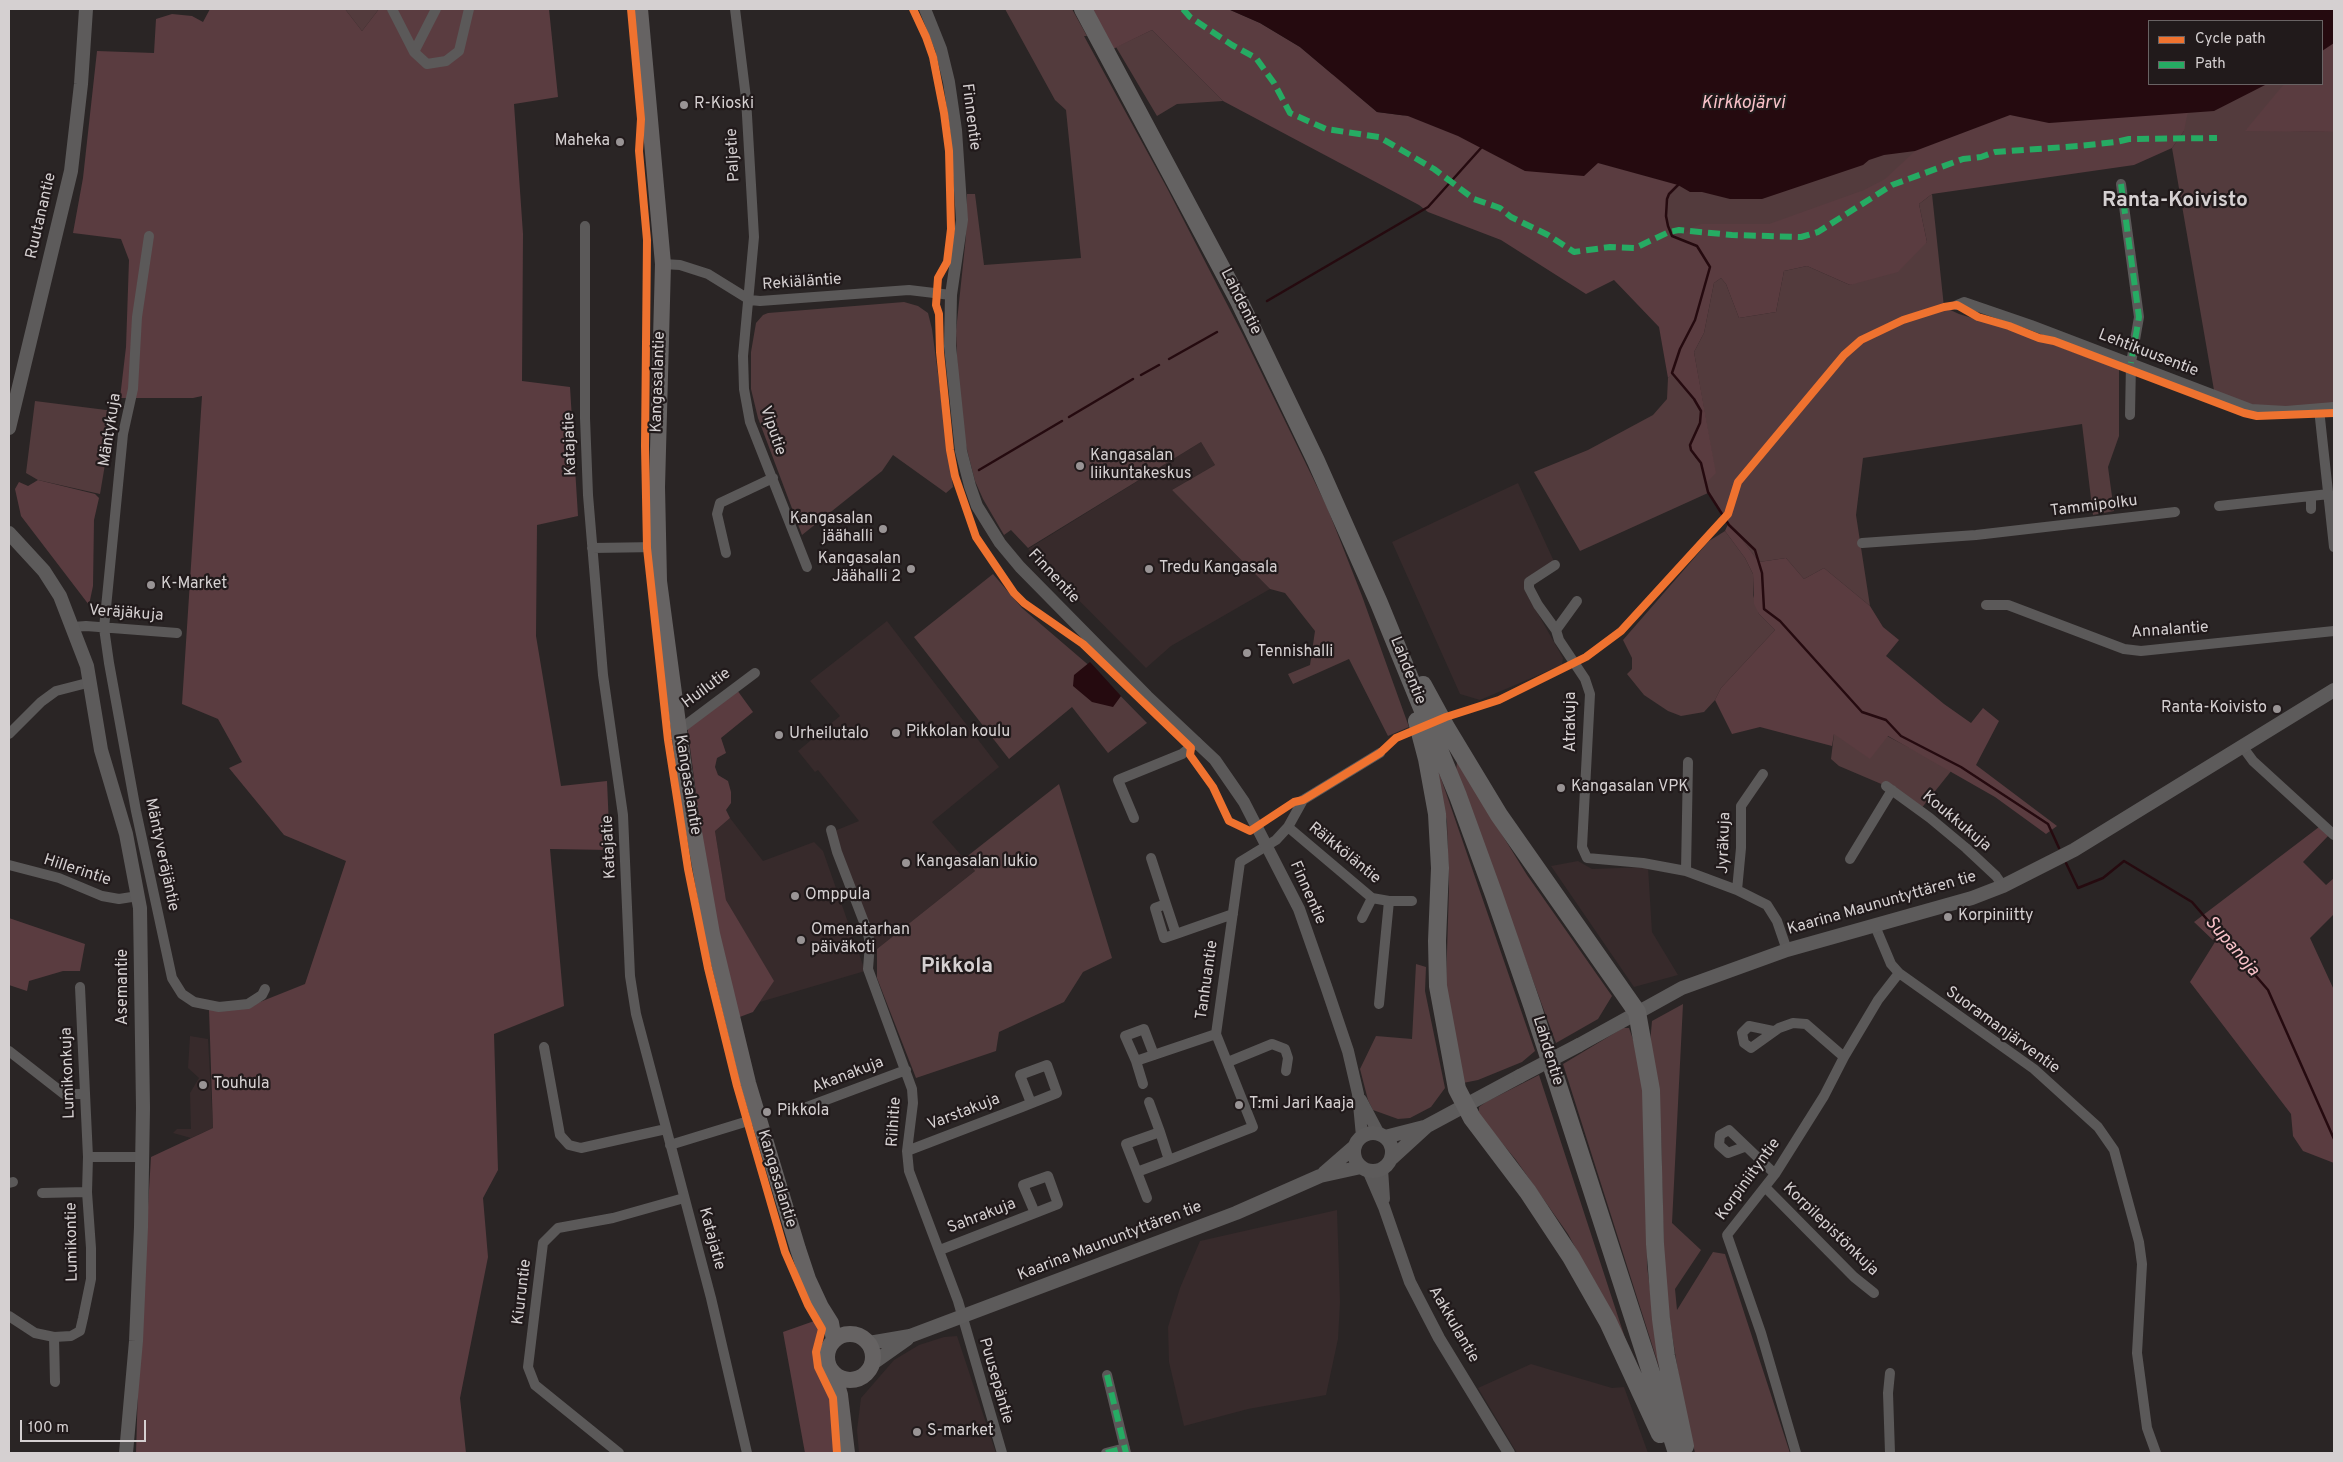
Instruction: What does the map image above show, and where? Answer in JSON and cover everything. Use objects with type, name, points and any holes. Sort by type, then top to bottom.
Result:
[{"type":"highway","name":"Lahdentie","points":[[1083,9],[1239,301],[1316,461],[1379,603],[1458,796],[1507,931],[1677,1453]]},
{"type":"highway","points":[[1379,603],[1446,729],[1490,801],[1637,1012],[1651,1090],[1655,1244],[1661,1319],[1666,1356],[1687,1453]]},
{"type":"highway","points":[[1379,603],[1420,732],[1438,814],[1440,868],[1437,941],[1438,986],[1457,1089],[1472,1118],[1528,1192],[1572,1257],[1624,1354],[1668,1453]]},
{"type":"main road","name":"Ruutanantie","points":[[9,428],[70,171],[81,92],[86,9]]},
{"type":"main road","name":"Kangasalantie","points":[[640,9],[663,264],[657,487],[659,581],[688,798],[712,934],[758,1118],[783,1206],[808,1279],[831,1323],[834,1340]]},
{"type":"main road","name":"Asemantie","points":[[9,533],[14,545],[44,571],[55,588],[73,627],[91,682],[101,750],[126,834],[138,896],[142,954],[142,1157],[136,1341],[126,1453]]},
{"type":"main road","name":"Kaarina Maununtyttären tie","points":[[1392,1158],[1427,1126],[1682,988],[1787,950],[1972,898],[2003,886],[2074,850],[2334,690]]},
{"type":"main road","name":"Kaarina Maununtyttären tie","points":[[1382,1135],[1427,1126]]},
{"type":"main road","points":[[1367,1134],[1382,1135],[1392,1146],[1392,1158],[1382,1169],[1364,1169],[1355,1158],[1358,1141],[1367,1134]]},
{"type":"main road","name":"Kaarina Maununtyttären tie","points":[[1320,1176],[1358,1141]]},
{"type":"main road","name":"Kaarina Maununtyttären tie","points":[[869,1343],[910,1336],[1236,1213],[1320,1176],[1364,1169]]},
{"type":"main road","name":"Kangasalantie","points":[[808,1279],[851,1333]]},
{"type":"main road","points":[[834,1374],[842,1379],[856,1380],[866,1374],[873,1363],[873,1351],[869,1343],[859,1335],[851,1333],[842,1335],[834,1340],[828,1348],[826,1357],[840,1394],[847,1453]]},
{"type":"main road","name":"Kaarina Maununtyttären tie","points":[[873,1363],[910,1336]]},
{"type":"main road","points":[[845,1431],[850,1395],[856,1380]]},
{"type":"street","points":[[392,9],[414,52],[427,64],[446,61],[458,51],[469,9]]},
{"type":"street","points":[[414,52],[436,9]]},
{"type":"street","name":"Paljetie","points":[[735,9],[746,98],[754,237],[750,300]]},
{"type":"street","name":"Finnentie","points":[[925,9],[936,33],[949,82],[959,159],[962,220],[951,295],[950,346],[961,451],[977,506],[1000,543],[1038,586],[1147,696],[1197,742],[1228,776],[1268,846],[1299,909],[1348,1051],[1358,1094],[1358,1141]]},
{"type":"street","points":[[2121,184],[2138,317],[2131,363],[2130,415]]},
{"type":"street","name":"Katajatie","points":[[585,226],[585,418],[588,495],[603,675],[623,815],[630,976],[636,1014],[711,1298],[747,1453]]},
{"type":"street","name":"Mäntykuja","points":[[104,628],[123,434],[133,389],[138,317],[149,236]]},
{"type":"street","name":"Rekiäläntie","points":[[663,264],[680,265],[708,274],[750,300],[760,301],[909,290],[951,295]]},
{"type":"street","name":"Viputie","points":[[750,300],[743,356],[744,389],[750,422],[806,566]]},
{"type":"street","name":"Lehtikuusentie","points":[[1957,305],[1964,302],[2251,409],[2286,411],[2334,407]]},
{"type":"street","points":[[2319,408],[2334,547]]},
{"type":"street","points":[[726,553],[717,514],[720,503],[773,478]]},
{"type":"street","points":[[2219,506],[2329,494]]},
{"type":"street","points":[[2311,496],[2312,509]]},
{"type":"street","name":"Tammipolku","points":[[1862,543],[1976,535],[2174,512]]},
{"type":"street","points":[[592,548],[658,548]]},
{"type":"street","name":"Atrakuja","points":[[1555,565],[1529,582],[1529,588],[1538,605],[1556,630],[1559,640],[1585,679],[1590,694],[1582,847],[1587,858],[1643,863],[1686,871]]},
{"type":"street","points":[[1556,630],[1562,619],[1577,601]]},
{"type":"street","name":"Annalantie","points":[[1986,605],[2008,605],[2124,649],[2141,651],[2334,631]]},
{"type":"street","name":"Veräjäkuja","points":[[73,627],[86,626],[177,632]]},
{"type":"street","name":"Mäntyveräjäntie","points":[[104,628],[136,812],[172,978],[182,994],[194,1002],[219,1007],[248,1004],[262,995],[264,989]]},
{"type":"street","name":"Huilutie","points":[[679,730],[755,673]]},
{"type":"street","points":[[9,734],[41,702],[56,691],[91,682]]},
{"type":"street","points":[[1134,818],[1118,780],[1182,754],[1197,742]]},
{"type":"street","points":[[2242,746],[2253,761],[2334,835]]},
{"type":"street","points":[[1268,846],[1288,827],[1303,800],[1380,753]]},
{"type":"street","points":[[1688,762],[1686,871],[1737,890],[1767,905],[1777,921],[1787,950]]},
{"type":"street","name":"Jyräkuja","points":[[1737,890],[1742,848],[1741,806],[1763,774]]},
{"type":"street","name":"Koukkukuja","points":[[1850,859],[1889,788],[1930,818],[1966,848],[1996,876],[2003,886]]},
{"type":"street","name":"Räikköläntie","points":[[1288,827],[1372,898],[1389,901],[1412,901]]},
{"type":"street","name":"Riihitie","points":[[831,830],[837,852],[870,942],[868,969],[906,1070],[913,1103],[907,1151],[909,1171],[940,1250],[961,1317]]},
{"type":"street","name":"Tanhuantie","points":[[1137,1172],[1253,1127],[1216,1034],[1240,862],[1268,846]]},
{"type":"street","points":[[1151,858],[1176,934],[1233,914]]},
{"type":"street","name":"Hillerintie","points":[[9,865],[59,878],[102,896],[120,899],[138,896]]},
{"type":"street","points":[[1362,918],[1372,898]]},
{"type":"street","points":[[1380,1004],[1389,901]]},
{"type":"street","name":"Suoramanjärventie","points":[[1875,926],[1891,964],[1899,973],[2034,1069],[2098,1127],[2114,1150],[2139,1242],[2142,1264],[2138,1361],[2147,1428],[2156,1453]]},
{"type":"street","name":"Korpiniityntie","points":[[1796,1453],[1761,1333],[1727,1235],[1774,1174],[1824,1096],[1844,1057],[1878,1000],[1899,973]]},
{"type":"street","name":"Lumikonkuja","points":[[80,987],[88,1157]]},
{"type":"street","points":[[1773,1031],[1793,1023],[1806,1024],[1844,1057]]},
{"type":"street","points":[[1143,1084],[1136,1061],[1125,1036],[1144,1029],[1154,1055]]},
{"type":"street","points":[[1136,1061],[1216,1034]]},
{"type":"street","points":[[1228,1062],[1272,1044],[1285,1049],[1288,1058],[1286,1071]]},
{"type":"street","points":[[544,1047],[560,1135],[569,1145],[581,1148],[666,1130]]},
{"type":"street","points":[[9,1051],[64,1094],[84,1094]]},
{"type":"street","name":"Akanakuja","points":[[799,1110],[906,1070]]},
{"type":"street","name":"Finnentie","points":[[1358,1094],[1382,1135]]},
{"type":"street","points":[[1149,1102],[1169,1160]]},
{"type":"street","name":"Varstakuja","points":[[907,1151],[1031,1103]]},
{"type":"street","points":[[670,1145],[758,1118]]},
{"type":"street","points":[[1147,1198],[1126,1144],[1160,1132]]},
{"type":"street","points":[[1744,1147],[1774,1174]]},
{"type":"street","points":[[88,1157],[142,1157]]},
{"type":"street","name":"Lumikontie","points":[[9,1316],[34,1333],[54,1337],[71,1336],[80,1331],[91,1279],[87,1192],[88,1157]]},
{"type":"street","name":"Aakkulantie","points":[[1364,1169],[1384,1207],[1410,1282],[1509,1453]]},
{"type":"street","name":"Aakkulantie","points":[[1382,1169],[1384,1207]]},
{"type":"street","name":"Korpilepistönkuja","points":[[1765,1187],[1854,1277],[1874,1293]]},
{"type":"street","points":[[42,1193],[87,1192]]},
{"type":"street","name":"Kiuruntie","points":[[619,1453],[535,1385],[528,1367],[543,1243],[558,1228],[612,1218],[684,1198]]},
{"type":"street","name":"Sahrakuja","points":[[940,1250],[1035,1213]]},
{"type":"street","name":"Puusepäntie","points":[[961,1317],[1002,1453]]},
{"type":"street","points":[[54,1337],[56,1382]]},
{"type":"street","points":[[1890,1373],[1888,1393],[1890,1453]]},
{"type":"street","points":[[1106,1453],[1125,1451],[1107,1375]]},
{"type":"shaded area","points":[[210,9],[345,9],[362,31],[379,9],[549,9],[558,97],[514,104],[523,234],[522,381],[570,387],[578,516],[537,525],[536,636],[561,786],[607,781],[610,850],[550,849],[564,1006],[494,1034],[498,1170],[483,1198],[488,1257],[460,1398],[466,1453],[136,1453],[139,1355],[151,1157],[213,1128],[209,1009],[250,1006],[305,984],[346,861],[284,835],[229,768],[242,762],[218,719],[182,704],[202,396],[193,398],[120,398],[126,347],[129,260],[121,239],[73,233],[83,178],[97,51],[154,53],[156,19],[172,14],[192,16],[203,22]]},
{"type":"shaded area","points":[[345,9],[379,9],[362,31]]},
{"type":"shaded area","points":[[1005,9],[1072,9],[1087,36],[1084,36],[1167,188],[1243,335],[1327,507],[1362,596],[1409,727],[1388,736],[1349,659],[1293,684],[1288,674],[1310,665],[1315,631],[1285,593],[1270,589],[1172,490],[1215,465],[1201,442],[1028,548],[1011,530],[1004,535],[983,499],[975,481],[964,438],[958,385],[956,331],[966,236],[967,194],[975,194],[984,265],[1081,258],[1066,110],[1055,100]]},
{"type":"shaded area","points":[[1090,9],[1228,9],[1260,23],[1300,47],[1377,112],[1408,116],[1458,136],[1525,171],[1598,163],[1678,185],[1669,194],[1666,216],[1672,236],[1677,239],[1691,228],[1701,224],[1769,224],[1864,190],[1885,179],[1915,151],[2010,115],[2049,123],[2188,112],[2184,131],[2172,148],[2134,165],[1932,194],[1919,204],[1927,242],[1898,272],[1850,285],[1807,266],[1784,271],[1776,312],[1739,318],[1726,284],[1721,278],[1714,283],[1704,333],[1694,352],[1716,473],[1706,483],[1701,463],[1691,450],[1690,445],[1700,423],[1701,411],[1694,399],[1672,374],[1668,378],[1659,327],[1614,280],[1586,294],[1501,240],[1428,212],[1419,205],[1223,101],[1152,30],[1113,49]]},
{"type":"shaded area","points":[[2334,9],[2334,95],[2246,130],[2334,132],[2334,407],[2263,410],[2215,396],[2172,148],[2184,131],[1977,167],[1710,261],[1525,176],[1322,75],[2148,21],[2148,85],[2323,85],[2323,20],[2165,20]]},
{"type":"shaded area","points":[[1152,30],[1223,101],[1177,104],[1157,116],[1116,47]]},
{"type":"shaded area","points":[[2334,43],[2334,132],[2245,131],[2283,85],[2323,85],[2323,50]]},
{"type":"shaded area","points":[[1932,194],[1944,307],[1959,314],[2027,335],[2119,369],[2119,436],[2108,467],[2114,511],[2093,515],[2082,424],[1863,458],[1856,515],[1870,606],[1824,568],[1804,579],[1786,558],[1759,562],[1708,493],[1580,551],[1534,472],[1588,450],[1653,415],[1667,399],[1668,378],[1672,373],[1694,399],[1701,411],[1700,423],[1693,437],[1695,457],[1701,463],[1702,469],[1715,472],[1694,352],[1704,333],[1714,283],[1721,278],[1726,284],[1739,318],[1776,312],[1784,271],[1807,266],[1850,285],[1927,242],[1919,204]]},
{"type":"shaded area","points":[[904,302],[918,306],[928,313],[932,329],[953,487],[946,493],[893,455],[882,471],[802,535],[758,418],[751,389],[751,352],[756,323],[763,315],[768,313]]},
{"type":"shaded area","points":[[35,401],[114,411],[100,494],[38,480],[26,473]]},
{"type":"shaded area","name":"Tredu Kangasala","points":[[1201,442],[1215,465],[1172,490],[1270,589],[1171,646],[1146,668],[1028,549]]},
{"type":"shaded area","points":[[38,480],[95,494],[99,498],[94,520],[93,586],[89,605],[21,516],[15,489],[19,482],[28,486]]},
{"type":"shaded area","points":[[1518,483],[1557,568],[1524,589],[1563,658],[1562,665],[1480,700],[1460,694],[1392,542]]},
{"type":"shaded area","points":[[1729,522],[1759,562],[1786,558],[1804,579],[1824,568],[1870,606],[1883,627],[1899,640],[1886,656],[1944,704],[1971,723],[1983,708],[1999,721],[1976,765],[2057,826],[2046,834],[1995,797],[1888,736],[1870,759],[1834,734],[1832,746],[1760,727],[1732,734],[1715,700],[1721,688],[1775,630],[1759,614],[1754,604],[1753,574],[1745,558],[1725,531]]},
{"type":"shaded area","points":[[1725,531],[1745,558],[1753,574],[1753,595],[1759,614],[1775,630],[1721,688],[1715,700],[1704,712],[1681,716],[1668,711],[1644,695],[1627,674],[1632,669],[1632,658],[1623,640],[1709,541]]},
{"type":"shaded area","points":[[993,574],[1022,608],[1099,674],[1147,723],[1108,753],[1072,707],[1009,759],[914,637]]},
{"type":"shaded area","name":"Pikkolan koulu","points":[[887,621],[999,767],[932,822],[975,871],[877,949],[870,943],[832,832],[859,821],[818,770],[815,772],[798,751],[840,716],[810,681]]},
{"type":"shaded area","points":[[737,690],[753,712],[721,738],[726,753],[717,758],[715,767],[718,775],[728,781],[731,803],[726,810],[730,818],[715,831],[726,900],[774,981],[753,1012],[737,1018],[714,932],[687,724]]},
{"type":"shaded area","points":[[1834,734],[1887,736],[1952,770],[1920,810],[1886,786],[1839,766],[1831,759]]},
{"type":"shaded area","points":[[1435,761],[1535,1051],[1522,1062],[1478,1080],[1463,1083],[1446,984],[1449,888],[1447,822]]},
{"type":"shaded area","points":[[1457,762],[1527,875],[1612,996],[1598,1019],[1556,1043],[1456,771]]},
{"type":"shaded area","points":[[1059,784],[1112,958],[1083,972],[1064,1002],[999,1032],[996,1051],[916,1078],[877,978],[877,949],[975,871],[965,858]]},
{"type":"shaded area","name":"Omenatarhan päiväkoti","points":[[730,818],[763,861],[814,842],[823,851],[865,971],[760,1002],[773,981],[726,900],[715,831]]},
{"type":"shaded area","points":[[2319,827],[2329,835],[2303,862],[2326,885],[2334,878],[2334,914],[2310,938],[2334,990],[2334,1163],[2303,1151],[2293,1136],[2291,1114],[2190,982],[2215,942],[2194,922]]},
{"type":"shaded area","points":[[1578,861],[1592,869],[1648,867],[1652,932],[1678,975],[1634,987],[1551,866]]},
{"type":"shaded area","points":[[9,918],[85,944],[80,971],[63,971],[29,981],[27,991],[9,985]]},
{"type":"shaded area","points":[[1416,964],[1426,967],[1425,991],[1445,1088],[1431,1107],[1410,1118],[1398,1119],[1373,1110],[1368,1100],[1360,1069],[1376,1036],[1412,1039]]},
{"type":"shaded area","points":[[1683,1004],[1672,1223],[1701,1250],[1675,1289],[1677,1310],[1713,1252],[1725,1254],[1790,1453],[1695,1453],[1681,1390],[1670,1322],[1664,1263],[1661,1134],[1650,1043],[1652,1021]]},
{"type":"shaded area","points":[[1623,1028],[1629,1028],[1636,1048],[1646,1102],[1647,1266],[1661,1373],[1563,1064]]},
{"type":"shaded area","name":"Touhula","points":[[190,1036],[208,1039],[213,1128],[191,1138],[173,1133],[177,1129],[191,1129],[190,1093],[199,1078],[188,1068]]},
{"type":"shaded area","points":[[1539,1075],[1626,1341],[1568,1234],[1516,1160],[1479,1115],[1479,1107],[1486,1102]]},
{"type":"shaded area","points":[[1337,1210],[1340,1302],[1338,1339],[1326,1395],[1248,1409],[1184,1426],[1169,1362],[1168,1327],[1180,1288],[1200,1241]]},
{"type":"shaded area","points":[[817,1320],[822,1329],[816,1352],[818,1367],[833,1398],[839,1453],[805,1453],[783,1332]]},
{"type":"shaded area","points":[[957,1336],[996,1453],[859,1453],[857,1430],[861,1398],[894,1360],[919,1345],[944,1337]]},
{"type":"shaded area","points":[[1531,1364],[1612,1388],[1624,1387],[1648,1453],[1517,1453],[1478,1388]]},
{"type":"water","name":"Kirkkojärvi","points":[[1228,9],[2334,9],[2334,43],[2323,50],[2323,20],[2148,20],[2148,85],[2265,85],[2214,111],[2049,123],[2010,115],[1915,151],[1884,155],[1869,160],[1863,165],[1762,199],[1730,199],[1702,192],[1690,192],[1678,185],[1598,163],[1584,176],[1525,171],[1458,136],[1408,116],[1377,112],[1300,47],[1260,23]]},
{"type":"water","points":[[1090,662],[1121,696],[1113,707],[1092,702],[1073,686],[1074,675]]},
{"type":"waterway","points":[[1267,301],[1428,207],[1481,148]]},
{"type":"waterway","points":[[1678,185],[1669,194],[1667,199],[1666,216],[1668,226],[1672,236],[1697,246],[1710,267],[1695,320],[1680,349],[1672,373],[1694,399],[1701,411],[1700,423],[1690,445],[1691,450],[1701,463],[1708,492],[1729,525],[1755,550],[1762,573],[1764,609],[1780,621],[1862,712],[1886,720],[1901,736],[1961,767],[2048,824],[2059,848]]},
{"type":"waterway","points":[[1169,359],[1217,332]]},
{"type":"waterway","points":[[1141,375],[1159,365]]},
{"type":"waterway","points":[[1069,417],[1133,379]]},
{"type":"waterway","points":[[979,470],[1062,421]]},
{"type":"waterway","name":"Supanoja","points":[[2066,863],[2078,888],[2103,878],[2124,861],[2192,902],[2268,990],[2334,1139]]},
{"type":"marked path","points":[[1183,9],[1190,17],[1232,45],[1256,58],[1274,83],[1290,113],[1326,129],[1379,137],[1434,169],[1474,199],[1500,208],[1511,217],[1548,235],[1574,252],[1610,247],[1635,248],[1669,232],[1679,230],[1732,235],[1801,237],[1818,232],[1892,185],[1963,159],[1981,157],[1995,152],[2079,146],[2129,139],[2217,138]]},
{"type":"marked path","points":[[2121,184],[2139,317],[2131,363]]},
{"type":"marked path","points":[[1107,1375],[1126,1453]]},
{"type":"marked path","points":[[1106,1453],[1125,1448]]},
{"type":"cycle path","points":[[631,9],[641,119],[639,151],[647,240],[645,446],[647,548],[668,740],[688,869],[708,968],[737,1086],[785,1252],[808,1305],[822,1329],[816,1352],[818,1367],[833,1398],[837,1453]]},
{"type":"cycle path","points":[[913,9],[933,57],[949,151],[951,229],[947,262],[938,278],[936,305],[939,314],[940,352],[950,450],[955,476],[976,537],[1014,593],[1024,603],[1083,644],[1191,748],[1190,755],[1213,787],[1229,821],[1250,831],[1294,802],[1303,800],[1380,753],[1396,738],[1446,717],[1499,700],[1586,657],[1621,631],[1728,514],[1738,482],[1844,355],[1861,340],[1903,320],[1944,307],[1957,305],[1978,317],[2009,326],[2039,338],[2054,341],[2244,413],[2257,416],[2334,413]]},
{"type":"place","name":"R-Kioski","points":[[684,105]]},
{"type":"place","name":"Maheka","points":[[620,142]]},
{"type":"place","name":"Kangasalan liikuntakeskus","points":[[1080,466]]},
{"type":"place","name":"Kangasalan jäähalli","points":[[883,529]]},
{"type":"place","name":"Kangasalan Jäähalli 2","points":[[911,569]]},
{"type":"place","name":"Tredu Kangasala","points":[[1149,569]]},
{"type":"place","name":"K-Market","points":[[151,585]]},
{"type":"place","name":"Tennishalli","points":[[1247,653]]},
{"type":"place","name":"Ranta-Koivisto","points":[[2277,709]]},
{"type":"place","name":"Pikkolan koulu","points":[[896,733]]},
{"type":"place","name":"Urheilutalo","points":[[779,735]]},
{"type":"place","name":"Kangasalan VPK","points":[[1561,788]]},
{"type":"place","name":"Kangasalan lukio","points":[[906,863]]},
{"type":"place","name":"Omppula","points":[[795,896]]},
{"type":"place","name":"Korpiniitty","points":[[1948,917]]},
{"type":"place","name":"Omenatarhan päiväkoti","points":[[801,940]]},
{"type":"place","name":"Touhula","points":[[203,1085]]},
{"type":"place","name":"T:mi Jari Kaaja","points":[[1239,1105]]},
{"type":"place","name":"Pikkola","points":[[767,1112]]},
{"type":"place","name":"S-market","points":[[917,1432]]},
{"type":"district","name":"Ranta-Koivisto","points":[[2175,202]]},
{"type":"district","name":"Pikkola","points":[[957,968]]}]
